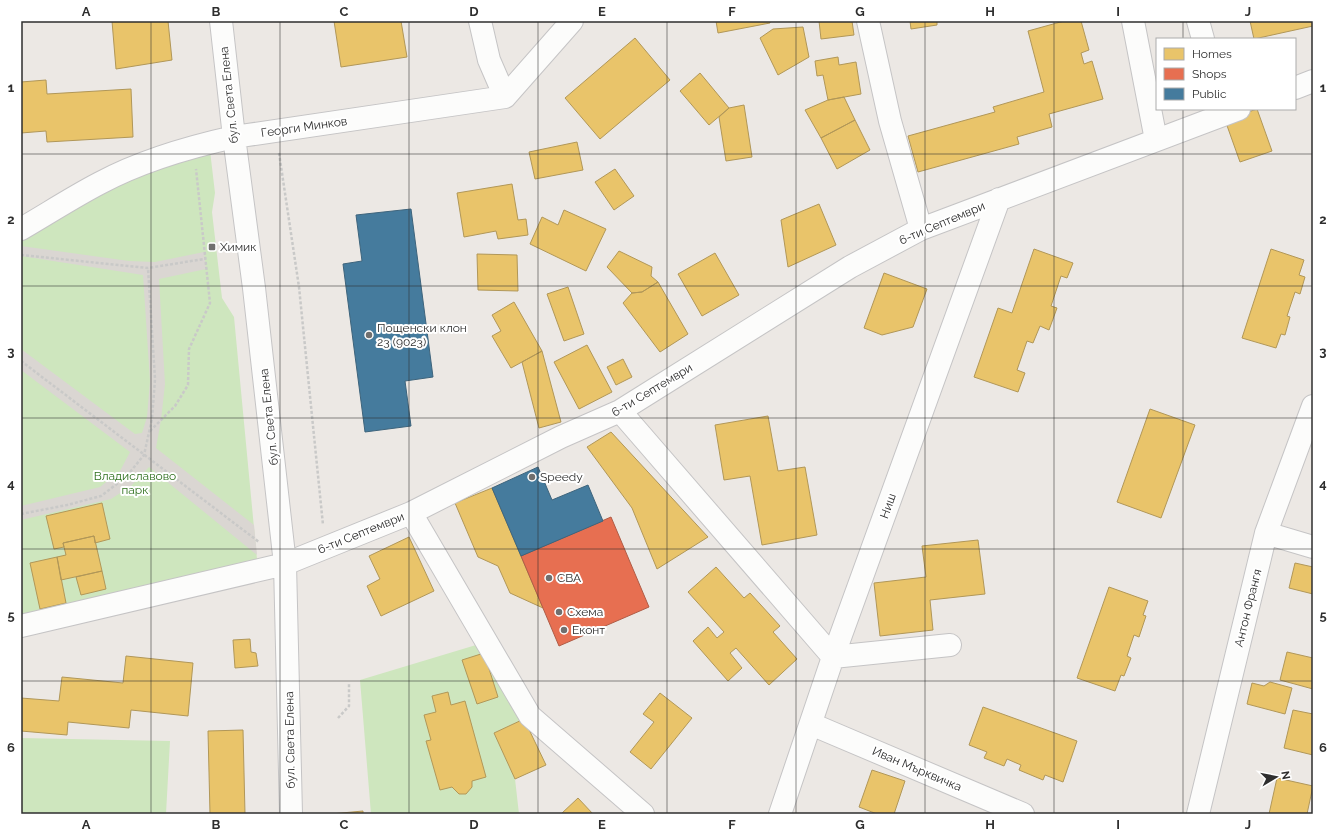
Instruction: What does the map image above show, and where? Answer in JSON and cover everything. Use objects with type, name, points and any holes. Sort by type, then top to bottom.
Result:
[{"type":"street","name":"бул. Света Елена","points":[[221,21],[234,137],[254,288],[285,564],[291,814]]},
{"type":"street","points":[[480,21],[489,60],[505,97],[572,21]]},
{"type":"street","points":[[868,21],[890,121],[921,229]]},
{"type":"street","points":[[1133,21],[1156,140]]},
{"type":"street","points":[[1198,21],[1203,38]]},
{"type":"street","points":[[1296,88],[1313,81]]},
{"type":"street","name":"Георги Минков","points":[[21,229],[102,182],[142,164],[234,137],[505,97]]},
{"type":"street","name":"6-ти Септември","points":[[21,626],[285,564],[411,513],[561,437],[620,411],[850,267],[921,229],[1156,140],[1228,111]]},
{"type":"street","name":"Ниш","points":[[780,814],[833,657],[999,199]]},
{"type":"street","name":"Антон Франгя","points":[[1198,814],[1266,533],[1313,406]]},
{"type":"street","points":[[620,411],[833,657],[950,645]]},
{"type":"street","points":[[411,513],[530,716],[643,814]]},
{"type":"street","points":[[1266,533],[1313,547]]},
{"type":"street","name":"Иван Мърквичка","points":[[811,724],[1023,814]]},
{"type":"path","points":[[276,131],[299,287],[325,547]]},
{"type":"path","points":[[150,431],[175,406],[188,385],[190,349],[210,303],[204,259],[194,148]]},
{"type":"path","points":[[21,254],[148,268],[204,259]]},
{"type":"path","points":[[21,514],[101,496],[126,477],[144,455],[150,431],[156,379],[148,268]]},
{"type":"path","points":[[21,361],[285,564]]},
{"type":"path","points":[[338,718],[350,706],[349,684]]},
{"type":"green space","name":"Владиславово парк","points":[[209,142],[215,193],[212,212],[222,298],[234,317],[258,570],[21,629],[21,230]]},
{"type":"green space","points":[[486,642],[530,716],[494,733],[515,779],[519,814],[371,814],[360,680]]},
{"type":"green space","points":[[21,738],[170,741],[166,814],[21,814]]},
{"type":"shaded area","points":[[21,246],[129,261],[155,262],[204,252],[206,269],[159,279],[165,384],[156,448],[254,525],[257,555],[149,467],[131,486],[111,499],[21,520],[21,506],[100,487],[120,471],[130,452],[21,370],[21,349],[135,434],[142,433],[147,417],[150,381],[143,275],[21,256]]},
{"type":"building: Homes","points":[[112,21],[168,21],[172,60],[116,69]]},
{"type":"building: Homes","points":[[334,21],[401,21],[407,57],[341,67]]},
{"type":"building: Homes","points":[[716,21],[770,21],[770,23],[718,33]]},
{"type":"building: Homes","points":[[819,21],[852,21],[854,35],[821,39]]},
{"type":"building: Homes","points":[[910,21],[937,21],[937,25],[911,29]]},
{"type":"building: Homes","points":[[1064,21],[1081,21],[1089,50],[1081,53],[1084,64],[1092,61],[1103,99],[1049,114],[1052,127],[1017,137],[1019,144],[918,172],[908,136],[995,112],[993,107],[1044,92],[1028,31]]},
{"type":"building: Homes","points":[[1250,21],[1313,21],[1313,26],[1254,38]]},
{"type":"building: Homes","points":[[803,27],[809,57],[778,75],[760,38],[773,29]]},
{"type":"building: Homes","points":[[635,38],[670,80],[600,139],[565,98]]},
{"type":"building: Homes","points":[[838,57],[839,65],[856,62],[861,94],[828,100],[823,75],[817,76],[815,61]]},
{"type":"building: Homes","points":[[700,73],[729,108],[709,125],[680,91]]},
{"type":"building: Homes","points":[[46,80],[47,94],[131,89],[133,137],[47,142],[46,131],[21,133],[21,82]]},
{"type":"building: Homes","points":[[844,97],[855,120],[821,138],[805,110],[828,100]]},
{"type":"building: Homes","points":[[744,105],[752,157],[726,161],[719,117],[729,108]]},
{"type":"building: Homes","points":[[1257,110],[1272,151],[1240,162],[1225,120]]},
{"type":"building: Homes","points":[[855,120],[870,150],[837,169],[821,138]]},
{"type":"building: Homes","points":[[577,142],[583,170],[535,179],[529,152]]},
{"type":"building: Homes","points":[[615,169],[634,196],[614,210],[595,182]]},
{"type":"building: Homes","points":[[512,184],[518,220],[526,219],[528,235],[498,239],[496,231],[464,237],[457,193]]},
{"type":"building: Homes","points":[[819,204],[836,245],[788,267],[781,220]]},
{"type":"building: Homes","points":[[564,210],[606,229],[586,271],[530,244],[542,217],[558,225]]},
{"type":"building: Homes","points":[[1034,249],[1073,263],[1067,278],[1061,276],[1051,306],[1057,308],[1049,330],[1040,326],[1033,343],[1027,341],[1017,370],[1025,373],[1018,392],[974,377],[998,308],[1012,313]]},
{"type":"building: Homes","points":[[1271,249],[1304,260],[1299,275],[1305,277],[1300,294],[1295,292],[1287,316],[1290,317],[1285,335],[1281,334],[1276,348],[1242,338]]},
{"type":"building: Homes","points":[[619,251],[652,267],[651,276],[658,282],[642,292],[632,293],[607,267]]},
{"type":"building: Homes","points":[[715,253],[739,295],[702,316],[678,274]]},
{"type":"building: Homes","points":[[477,254],[517,255],[518,291],[478,290]]},
{"type":"building: Homes","points":[[884,273],[927,289],[913,327],[882,335],[864,328]]},
{"type":"building: Homes","points":[[658,282],[688,334],[660,352],[623,303],[632,293],[642,292]]},
{"type":"building: Homes","points":[[568,287],[584,334],[564,341],[547,294]]},
{"type":"building: Homes","points":[[514,302],[542,351],[511,368],[492,336],[501,331],[492,315]]},
{"type":"building: Homes","points":[[587,345],[612,392],[579,409],[554,362]]},
{"type":"building: Homes","points":[[542,351],[561,422],[539,428],[522,362]]},
{"type":"building: Homes","points":[[623,359],[632,377],[616,385],[607,367]]},
{"type":"building: Homes","points":[[1150,409],[1195,425],[1161,518],[1117,502]]},
{"type":"building: Homes","points":[[768,416],[778,471],[805,467],[817,535],[762,545],[750,476],[724,480],[715,425]]},
{"type":"building: Homes","points":[[611,432],[708,537],[657,569],[632,508],[587,447]]},
{"type":"building: Homes","points":[[492,488],[543,608],[510,593],[498,566],[478,557],[455,503]]},
{"type":"building: Homes","points":[[102,503],[110,539],[95,543],[94,536],[63,543],[64,547],[54,549],[46,516]]},
{"type":"building: Homes","points":[[94,536],[102,571],[61,580],[57,557],[66,555],[63,543]]},
{"type":"building: Homes","points":[[409,537],[434,591],[381,616],[367,586],[380,579],[369,556]]},
{"type":"building: Homes","points":[[978,540],[985,594],[930,600],[933,630],[880,636],[874,583],[926,577],[922,546]]},
{"type":"building: Homes","points":[[57,557],[66,603],[40,609],[30,563]]},
{"type":"building: Homes","points":[[1295,563],[1313,567],[1313,594],[1289,588]]},
{"type":"building: Homes","points":[[716,567],[744,598],[750,593],[780,626],[773,632],[797,659],[769,685],[736,648],[730,653],[742,668],[728,681],[693,641],[708,627],[717,638],[724,632],[688,592]]},
{"type":"building: Homes","points":[[102,571],[106,589],[81,595],[76,577]]},
{"type":"building: Homes","points":[[1109,587],[1148,601],[1143,615],[1146,616],[1139,637],[1134,635],[1127,656],[1131,658],[1124,676],[1121,675],[1115,691],[1077,678]]},
{"type":"building: Homes","points":[[250,639],[251,652],[256,653],[258,666],[235,668],[233,640]]},
{"type":"building: Homes","points":[[1287,652],[1313,658],[1313,689],[1280,680]]},
{"type":"building: Homes","points":[[484,653],[498,697],[477,704],[462,660]]},
{"type":"building: Homes","points":[[126,656],[193,663],[188,716],[131,710],[129,728],[68,722],[67,735],[21,731],[21,698],[59,701],[62,677],[123,683]]},
{"type":"building: Homes","points":[[1270,682],[1292,688],[1285,714],[1247,704],[1252,683],[1264,686]]},
{"type":"building: Homes","points":[[448,692],[451,705],[465,701],[486,777],[472,781],[472,787],[466,794],[459,794],[452,787],[440,790],[426,741],[431,740],[424,715],[436,712],[432,696]]},
{"type":"building: Homes","points":[[660,693],[692,718],[651,769],[630,752],[654,722],[643,714]]},
{"type":"building: Homes","points":[[983,707],[1077,741],[1063,782],[1045,775],[1043,780],[1019,770],[1021,765],[1007,759],[1004,766],[984,758],[987,752],[969,745]]},
{"type":"building: Homes","points":[[1293,710],[1313,714],[1313,755],[1284,748]]},
{"type":"building: Homes","points":[[524,719],[546,765],[515,779],[494,733]]},
{"type":"building: Homes","points":[[243,730],[245,814],[210,814],[208,731]]},
{"type":"building: Homes","points":[[872,770],[905,781],[894,814],[877,814],[859,807]]},
{"type":"building: Homes","points":[[1277,778],[1313,786],[1307,814],[1269,814]]},
{"type":"building: Homes","points":[[578,798],[593,814],[561,814]]},
{"type":"building: Homes","points":[[363,811],[363,814],[331,814]]},
{"type":"building: Shops","points":[[611,517],[649,607],[559,646],[521,556]]},
{"type":"building: Public","points":[[411,209],[433,377],[405,381],[411,426],[365,432],[343,264],[362,261],[356,215]]},
{"type":"building: Public","points":[[538,467],[552,500],[588,485],[603,521],[521,556],[492,488]]},
{"type":"place","name":"Химик","points":[[212,247]]},
{"type":"place","name":"Пощенски клон 23 (9023)","points":[[369,335]]},
{"type":"place","name":"Speedy","points":[[532,477]]},
{"type":"place","name":"CBA","points":[[549,578]]},
{"type":"place","name":"Схема","points":[[559,612]]},
{"type":"place","name":"Еконт","points":[[564,630]]}]
